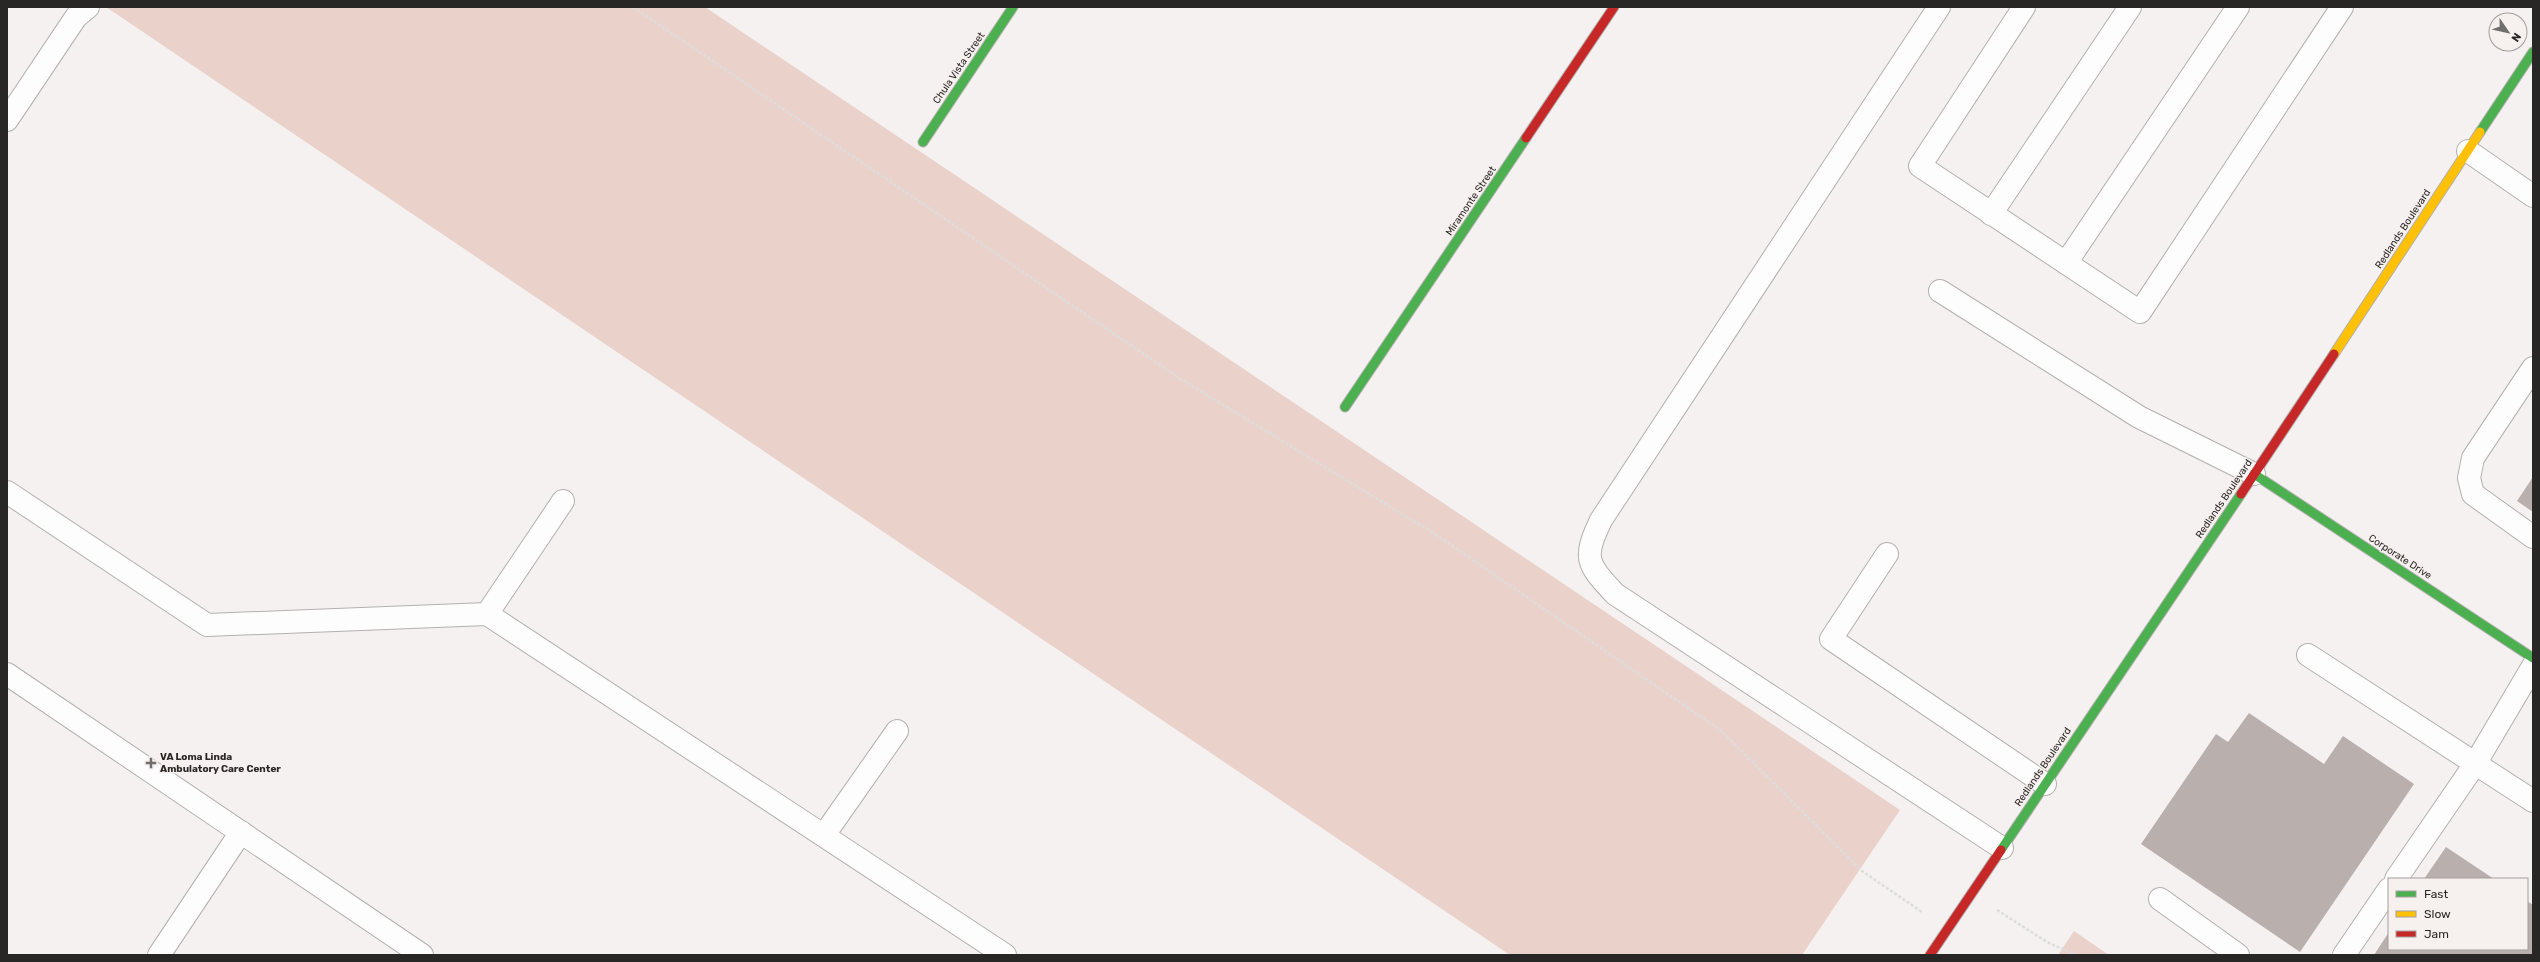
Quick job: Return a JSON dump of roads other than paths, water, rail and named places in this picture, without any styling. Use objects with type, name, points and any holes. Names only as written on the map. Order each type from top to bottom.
[{"type":"main road","name":"Chula Vista Street","points":[[923,142],[1013,7]]},
{"type":"main road","name":"Miramonte Street","points":[[1345,407],[1614,7]]},
{"type":"main road","name":"Redlands Boulevard","points":[[1930,955],[2254,474],[2533,52]]},
{"type":"main road","name":"Corporate Drive","points":[[2254,474],[2533,658]]},
{"type":"lane","points":[[7,120],[76,17],[88,7]]},
{"type":"lane","points":[[1940,7],[1601,520],[1590,544],[1589,557],[1597,574],[1616,594],[2002,848]]},
{"type":"lane","points":[[2024,7],[1920,166],[2140,312],[2342,7]]},
{"type":"lane","points":[[1991,214],[2130,7]]},
{"type":"lane","points":[[2066,263],[2238,7]]},
{"type":"lane","points":[[2468,151],[2533,196]]},
{"type":"lane","points":[[1940,291],[2139,417],[2254,474]]},
{"type":"lane","points":[[2533,368],[2474,458],[2469,478],[2473,494],[2533,537]]},
{"type":"lane","points":[[7,492],[207,625],[487,614],[1005,955]]},
{"type":"lane","points":[[487,614],[562,501]]},
{"type":"lane","points":[[1888,554],[1831,639],[2045,784]]},
{"type":"lane","points":[[2308,655],[2533,801]]},
{"type":"lane","points":[[2397,878],[2475,764],[2533,666]]},
{"type":"lane","points":[[7,674],[422,955]]},
{"type":"lane","points":[[824,836],[897,731]]},
{"type":"lane","points":[[160,955],[241,832]]},
{"type":"lane","points":[[2344,955],[2388,890]]},
{"type":"lane","points":[[2160,899],[2238,955]]},
{"type":"place","name":"VA Loma Linda Ambulatory Care Center","points":[[151,763]]}]
